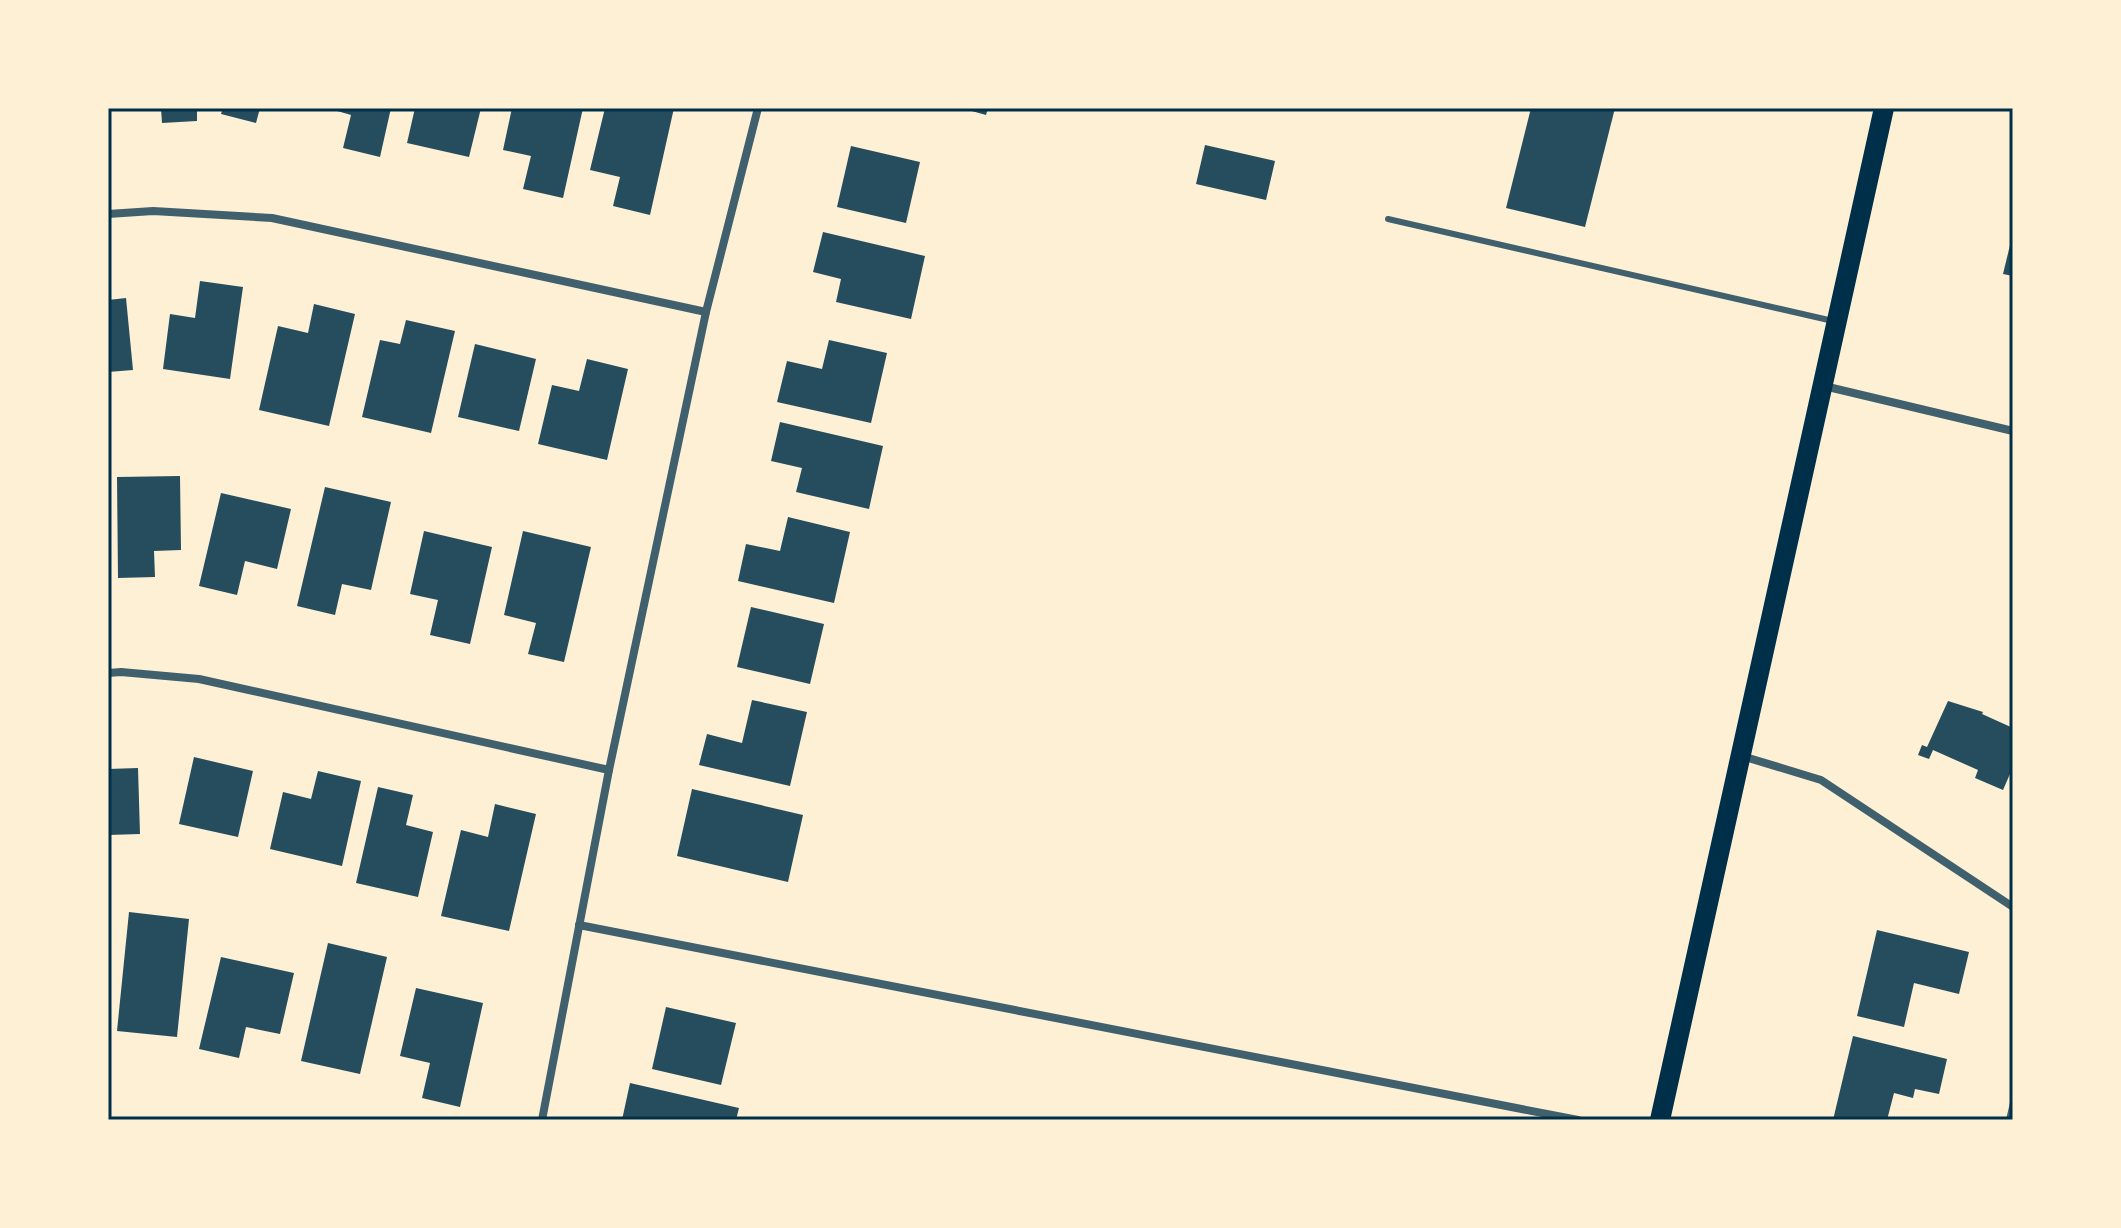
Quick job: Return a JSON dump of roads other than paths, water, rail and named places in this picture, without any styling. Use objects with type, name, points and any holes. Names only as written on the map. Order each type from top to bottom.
[{"type":"main road","points":[[1660,1120],[1884,108]]},
{"type":"street","points":[[542,1120],[609,770],[706,312],[758,108]]},
{"type":"street","points":[[108,214],[153,211],[272,218],[706,312]]},
{"type":"street","points":[[1823,386],[2013,431]]},
{"type":"street","points":[[108,673],[199,679],[609,770]]},
{"type":"street","points":[[1741,756],[1821,780],[2013,907]]},
{"type":"street","points":[[579,925],[1578,1120]]},
{"type":"lane","points":[[1388,219],[1837,322]]},
{"type":"lane","points":[[2009,1120],[2013,1103]]}]
